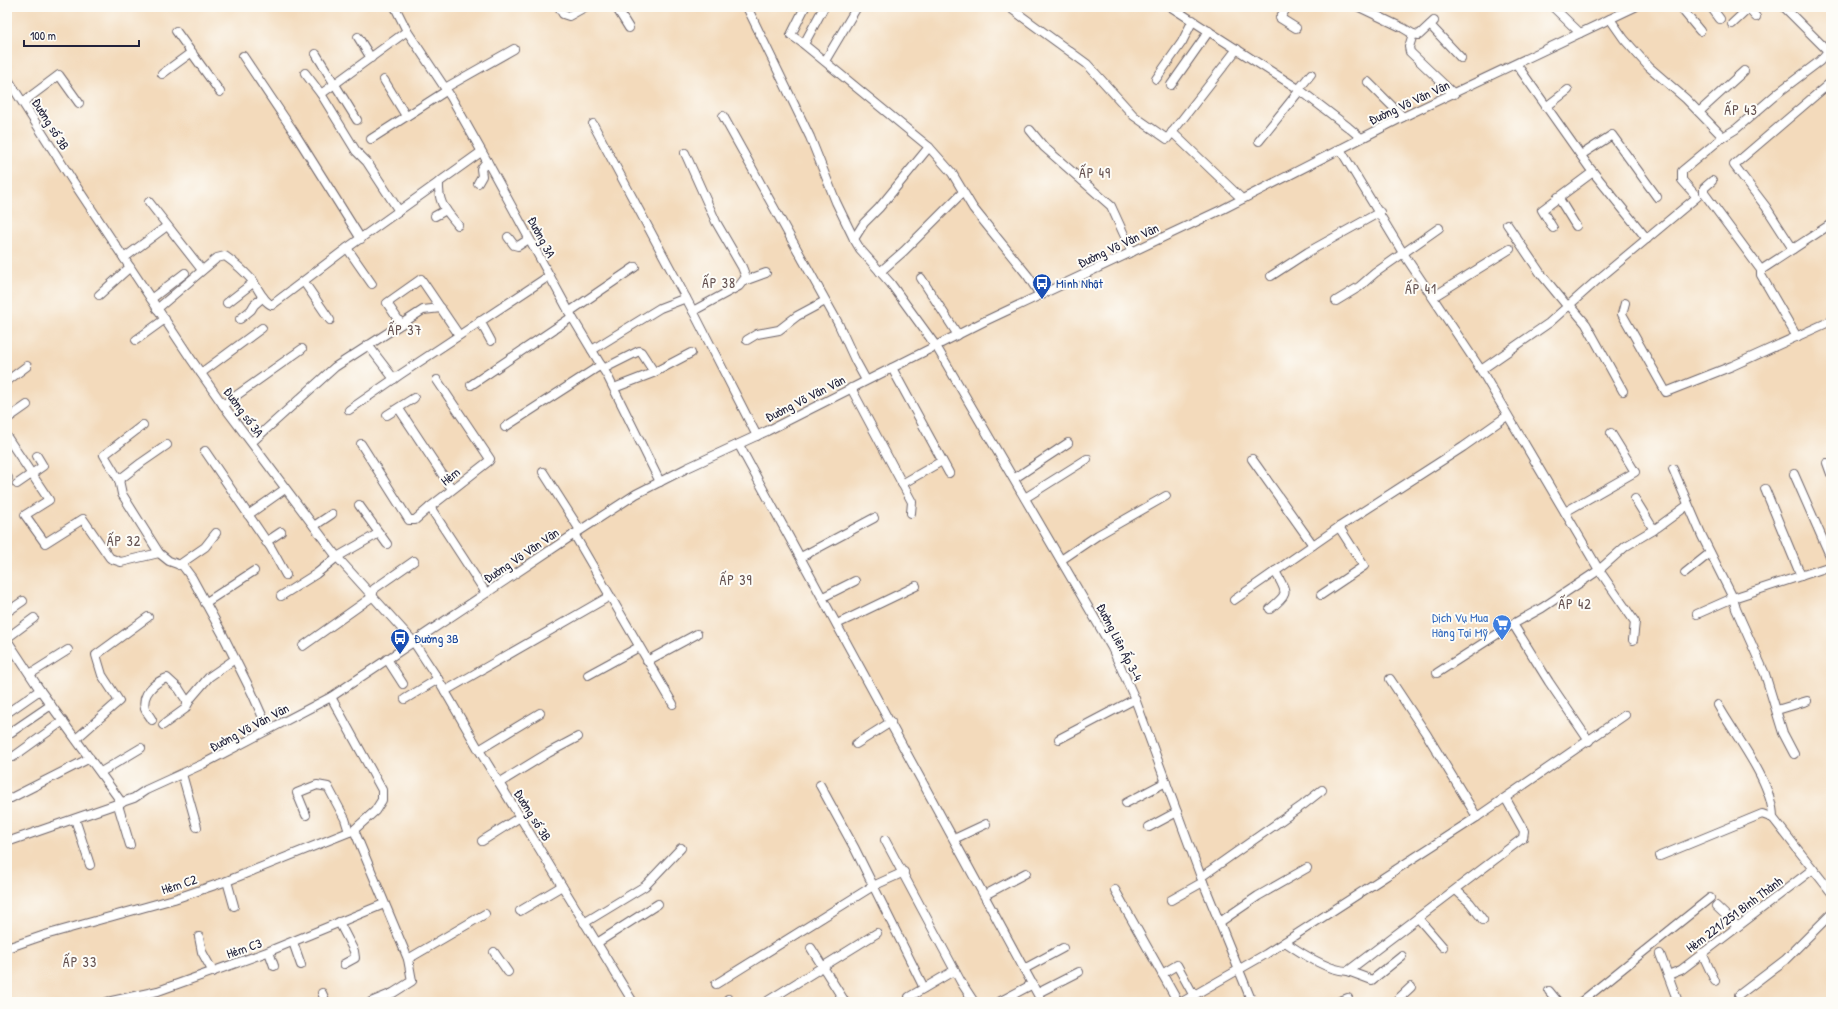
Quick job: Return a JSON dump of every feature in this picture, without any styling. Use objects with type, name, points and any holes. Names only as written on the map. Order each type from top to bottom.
[{"type":"street","name":"Đường 3A","points":[[395,7],[407,31],[446,90],[487,161],[570,315],[614,388],[660,482]]},
{"type":"street","points":[[559,7],[563,14],[569,16],[585,7]]},
{"type":"street","points":[[616,7],[629,28]]},
{"type":"street","name":"Đường Liên Ấp 3-4","points":[[747,7],[810,137],[836,202],[854,239],[860,249],[880,272],[936,346],[1015,478],[1025,498],[1112,648],[1135,699],[1202,879],[1252,1002]]},
{"type":"street","points":[[806,7],[791,35],[825,61],[929,148],[952,173],[973,208],[1028,276],[1040,295]]},
{"type":"street","points":[[804,44],[824,7]]},
{"type":"street","points":[[825,61],[857,7]]},
{"type":"street","points":[[1009,7],[1087,64],[1134,116],[1167,139],[1237,50]]},
{"type":"street","points":[[1171,7],[1300,90],[1361,138]]},
{"type":"street","points":[[1287,7],[1280,18],[1296,28]]},
{"type":"street","points":[[1359,7],[1413,34],[1419,35],[1432,23],[1460,58]]},
{"type":"street","points":[[1553,7],[1580,33]]},
{"type":"street","name":"Đường Võ Văn Vân","points":[[7,842],[120,804],[182,774],[331,697],[636,494],[739,445],[866,380],[1040,295],[1242,199],[1403,117],[1517,65],[1635,7]]},
{"type":"street","points":[[1680,7],[1700,31]]},
{"type":"street","points":[[1711,7],[1720,19]]},
{"type":"street","points":[[1481,370],[1549,324],[1697,197],[1682,180],[1682,171],[1736,129],[1779,92],[1830,53],[1784,7]]},
{"type":"street","points":[[1732,24],[1748,8],[1756,17]]},
{"type":"street","points":[[1610,19],[1624,39],[1649,67],[1699,112],[1723,138]]},
{"type":"street","points":[[1156,79],[1182,42],[1193,20]]},
{"type":"street","points":[[176,31],[220,92]]},
{"type":"street","points":[[321,94],[407,31]]},
{"type":"street","points":[[1171,85],[1210,31]]},
{"type":"street","points":[[1413,34],[1409,47],[1410,52],[1454,94]]},
{"type":"street","points":[[358,37],[371,58]]},
{"type":"street","points":[[371,139],[446,90],[514,49]]},
{"type":"street","points":[[162,74],[192,52]]},
{"type":"street","points":[[316,54],[357,120]]},
{"type":"street","points":[[243,56],[294,132],[361,239]]},
{"type":"street","points":[[1517,65],[1593,172],[1647,239]]},
{"type":"street","points":[[1699,112],[1744,71]]},
{"type":"street","points":[[305,73],[321,94],[356,151],[367,162],[399,212]]},
{"type":"street","points":[[1259,141],[1311,74]]},
{"type":"street","points":[[23,102],[59,75],[79,103]]},
{"type":"street","points":[[384,80],[406,116]]},
{"type":"street","name":"Đường số 3B","points":[[8,82],[23,102],[74,183]]},
{"type":"street","points":[[1368,82],[1403,117]]},
{"type":"street","points":[[1793,249],[1766,207],[1734,165],[1831,82]]},
{"type":"street","points":[[1546,107],[1568,90]]},
{"type":"street","points":[[723,116],[825,301],[866,380]]},
{"type":"street","points":[[593,124],[693,311],[757,436]]},
{"type":"street","points":[[1030,130],[1044,147],[1111,206],[1132,252]]},
{"type":"street","points":[[1172,132],[1242,199]]},
{"type":"street","points":[[1581,155],[1612,135],[1657,198]]},
{"type":"street","points":[[854,239],[864,223],[879,208],[929,148]]},
{"type":"street","points":[[1340,149],[1380,212],[1403,253],[1481,370],[1599,570],[1635,622],[1633,640]]},
{"type":"street","points":[[157,308],[216,258],[225,256],[237,264],[254,282],[268,303],[272,305],[347,248],[481,152]]},
{"type":"street","points":[[685,153],[716,222],[742,267],[746,277],[740,286],[693,311]]},
{"type":"street","points":[[478,184],[482,176],[481,169],[487,161]]},
{"type":"street","points":[[1553,228],[1542,210],[1593,172]]},
{"type":"street","points":[[1712,181],[1704,188],[1704,193],[1761,270],[1761,275],[1797,337]]},
{"type":"street","points":[[439,182],[439,195],[446,210],[458,225]]},
{"type":"street","name":"Đường số 3A","points":[[74,183],[223,405],[252,442],[285,489],[337,557],[413,641]]},
{"type":"street","points":[[880,272],[904,251],[963,192]]},
{"type":"street","points":[[1558,197],[1576,226]]},
{"type":"street","points":[[149,202],[202,270]]},
{"type":"street","points":[[435,216],[446,210]]},
{"type":"street","points":[[1271,276],[1308,252],[1380,212]]},
{"type":"street","points":[[1507,224],[1541,274],[1586,324],[1624,391]]},
{"type":"street","points":[[1761,270],[1831,224]]},
{"type":"street","points":[[124,258],[167,226]]},
{"type":"street","points":[[1336,301],[1359,287],[1403,253],[1439,228]]},
{"type":"street","points":[[508,237],[514,245],[518,246],[529,239]]},
{"type":"street","points":[[347,248],[372,284]]},
{"type":"street","points":[[1433,297],[1510,249]]},
{"type":"street","points":[[98,295],[130,267]]},
{"type":"street","points":[[471,385],[635,267]]},
{"type":"street","points":[[151,299],[185,273]]},
{"type":"street","points":[[744,281],[766,273]]},
{"type":"street","points":[[349,410],[549,276]]},
{"type":"street","points":[[920,278],[958,335]]},
{"type":"street","points":[[401,324],[387,303],[421,279],[459,335]]},
{"type":"street","points":[[227,303],[254,282]]},
{"type":"street","points":[[304,282],[330,320]]},
{"type":"street","points":[[240,319],[252,310],[254,305],[264,297]]},
{"type":"street","points":[[592,350],[660,308],[686,298]]},
{"type":"street","points":[[747,340],[757,334],[779,330],[797,316],[825,301]]},
{"type":"street","points":[[1626,303],[1622,314],[1666,392],[1831,322]]},
{"type":"street","points":[[252,442],[325,376],[368,345],[423,310],[441,308]]},
{"type":"street","points":[[136,340],[165,320]]},
{"type":"street","points":[[480,321],[491,341]]},
{"type":"street","points":[[201,373],[262,328]]},
{"type":"street","points":[[368,345],[394,379]]},
{"type":"street","points":[[223,405],[302,350]]},
{"type":"street","points":[[505,427],[602,367],[639,351],[654,372]]},
{"type":"street","points":[[614,388],[654,372],[691,353]]},
{"type":"street","points":[[7,381],[27,366]]},
{"type":"street","points":[[892,368],[949,473]]},
{"type":"street","name":"Hẻm","points":[[361,444],[409,520],[415,520],[489,461],[490,459],[437,380]]},
{"type":"street","points":[[851,388],[912,502],[911,513]]},
{"type":"street","points":[[387,416],[414,398]]},
{"type":"street","points":[[7,419],[27,405]]},
{"type":"street","points":[[398,409],[452,489]]},
{"type":"street","points":[[1234,600],[1339,527],[1463,447],[1507,416]]},
{"type":"street","points":[[143,425],[104,455],[119,480],[122,494],[159,553],[169,561],[183,566],[192,578],[235,659],[268,729]]},
{"type":"street","points":[[1565,512],[1635,472],[1610,433]]},
{"type":"street","points":[[7,437],[10,448],[49,500],[25,515],[45,543],[83,519],[110,558],[121,562],[159,553]]},
{"type":"street","points":[[1015,478],[1068,443]]},
{"type":"street","points":[[119,480],[140,463],[167,445]]},
{"type":"street","points":[[739,445],[1042,1002]]},
{"type":"street","points":[[205,451],[266,542],[286,575]]},
{"type":"street","points":[[18,484],[43,466],[37,456]]},
{"type":"street","points":[[1025,498],[1065,471],[1087,459]]},
{"type":"street","points":[[1252,459],[1313,545]]},
{"type":"street","points":[[902,484],[942,461]]},
{"type":"street","points":[[1827,463],[1831,474]]},
{"type":"street","points":[[1673,469],[1710,553],[1733,598],[1736,609],[1765,674],[1783,733],[1794,754]]},
{"type":"street","points":[[543,472],[577,532],[610,596],[673,704]]},
{"type":"street","points":[[1794,474],[1831,558]]},
{"type":"street","points":[[248,515],[285,489]]},
{"type":"street","points":[[1765,489],[1801,576]]},
{"type":"street","points":[[1061,560],[1098,535],[1166,496]]},
{"type":"street","points":[[1635,499],[1654,530]]},
{"type":"street","points":[[359,505],[387,544]]},
{"type":"street","points":[[1438,674],[1513,624],[1542,608],[1599,570],[1626,546],[1654,530],[1688,505]]},
{"type":"street","points":[[430,507],[486,593]]},
{"type":"street","points":[[314,526],[332,514]]},
{"type":"street","points":[[801,557],[874,518]]},
{"type":"street","points":[[1321,595],[1364,566],[1339,527]]},
{"type":"street","points":[[266,542],[281,532]]},
{"type":"street","points":[[179,565],[205,547],[216,533]]},
{"type":"street","points":[[281,596],[316,574],[337,557],[379,533]]},
{"type":"street","points":[[1685,573],[1710,553]]},
{"type":"street","points":[[303,646],[372,597],[374,589],[414,561]]},
{"type":"street","points":[[1697,614],[1733,598],[1831,566]]},
{"type":"street","points":[[205,603],[254,570]]},
{"type":"street","points":[[1270,609],[1284,596],[1285,591],[1275,571]]},
{"type":"street","points":[[823,598],[855,581]]},
{"type":"street","points":[[837,624],[916,586]]},
{"type":"street","points":[[445,691],[610,596]]},
{"type":"street","points":[[7,612],[23,601]]},
{"type":"street","points":[[76,739],[119,701],[102,675],[96,655],[148,617]]},
{"type":"street","points":[[34,618],[7,639],[40,690],[100,772],[120,804],[130,845]]},
{"type":"street","points":[[1513,624],[1589,741]]},
{"type":"street","points":[[647,661],[697,634]]},
{"type":"street","name":"Đường số 3B","points":[[413,641],[438,679],[479,750],[633,1002]]},
{"type":"street","points":[[588,675],[639,647]]},
{"type":"street","points":[[30,674],[68,650]]},
{"type":"street","points":[[163,725],[186,709],[188,703],[209,677],[235,659]]},
{"type":"street","points":[[387,659],[402,684]]},
{"type":"street","points":[[152,720],[145,708],[146,693],[159,680],[167,678],[179,689],[188,703]]},
{"type":"street","points":[[405,698],[438,679]]},
{"type":"street","points":[[1390,680],[1427,735],[1477,817]]},
{"type":"street","points":[[7,713],[40,690]]},
{"type":"street","points":[[331,697],[382,790],[382,800],[375,811],[352,831]]},
{"type":"street","points":[[1059,739],[1135,699]]},
{"type":"street","points":[[1777,710],[1807,701]]},
{"type":"street","points":[[7,735],[51,705]]},
{"type":"street","points":[[1718,705],[1742,742],[1764,786],[1773,809],[1772,818]]},
{"type":"street","points":[[479,750],[540,713]]},
{"type":"street","points":[[1182,1002],[1239,970],[1284,942],[1477,817],[1625,715]]},
{"type":"street","points":[[13,757],[63,721]]},
{"type":"street","points":[[856,744],[891,722]]},
{"type":"street","points":[[499,783],[548,753],[578,737]]},
{"type":"street","points":[[100,772],[141,748]]},
{"type":"street","points":[[11,798],[90,758]]},
{"type":"street","points":[[182,774],[197,827]]},
{"type":"street","points":[[1126,803],[1166,782]]},
{"type":"street","points":[[306,815],[297,793],[317,785],[328,787],[352,831],[408,959],[412,981],[393,993],[371,1002]]},
{"type":"street","points":[[820,785],[924,988]]},
{"type":"street","points":[[1171,900],[1202,879],[1322,790]]},
{"type":"street","points":[[1348,971],[1523,838],[1524,831],[1506,798]]},
{"type":"street","points":[[1149,827],[1177,812]]},
{"type":"street","points":[[1660,856],[1762,814],[1772,818],[1831,892]]},
{"type":"street","points":[[482,841],[520,817]]},
{"type":"street","points":[[74,819],[90,865]]},
{"type":"street","points":[[954,840],[986,824]]},
{"type":"street","name":"Hẻm C2","points":[[7,948],[45,935],[174,899],[227,881],[352,831]]},
{"type":"street","points":[[885,840],[904,872],[955,970],[974,1002]]},
{"type":"street","points":[[584,923],[645,886],[681,848]]},
{"type":"street","points":[[1220,922],[1258,896],[1307,868]]},
{"type":"street","name":"Hẻm 221/251 Bình Thành","points":[[1668,975],[1681,970],[1813,869]]},
{"type":"street","points":[[716,984],[873,886],[904,872]]},
{"type":"street","points":[[985,895],[1026,873]]},
{"type":"street","points":[[227,881],[234,906]]},
{"type":"street","points":[[520,911],[565,889]]},
{"type":"street","points":[[1115,890],[1178,1002]]},
{"type":"street","points":[[1456,890],[1470,903],[1483,920]]},
{"type":"street","points":[[1581,1002],[1591,998],[1597,989],[1710,898]]},
{"type":"street","name":"Hẻm C3","points":[[107,1002],[158,991],[213,972],[269,952],[384,904]]},
{"type":"street","points":[[597,943],[658,904]]},
{"type":"street","points":[[1716,906],[1738,926]]},
{"type":"street","points":[[408,959],[486,914]]},
{"type":"street","points":[[1739,995],[1785,960],[1831,914]]},
{"type":"street","points":[[1418,918],[1443,947]]},
{"type":"street","points":[[339,922],[354,951],[355,958],[344,964]]},
{"type":"street","points":[[766,1002],[877,932]]},
{"type":"street","points":[[199,937],[202,952],[213,972]]},
{"type":"street","points":[[293,942],[301,965]]},
{"type":"street","points":[[1284,942],[1299,952],[1338,971],[1348,971],[1372,980],[1402,956]]},
{"type":"street","points":[[812,948],[845,1002]]},
{"type":"street","points":[[1024,968],[1063,948]]},
{"type":"street","points":[[269,952],[274,966]]},
{"type":"street","points":[[494,952],[508,972]]},
{"type":"street","points":[[1702,953],[1715,981]]},
{"type":"street","points":[[1660,954],[1678,1002]]},
{"type":"street","points":[[1162,974],[1177,965],[1194,996]]},
{"type":"street","points":[[910,1002],[909,997],[955,970]]},
{"type":"street","points":[[1038,993],[1079,972]]},
{"type":"street","points":[[1000,1002],[1033,984]]},
{"type":"street","points":[[1395,1002],[1411,987]]},
{"type":"street","points":[[1549,991],[1558,1002]]},
{"type":"street","points":[[322,993],[326,1002]]},
{"type":"street","points":[[1338,1002],[1348,998]]},
{"type":"place","name":"Minh Nhật","points":[[1042,300]]},
{"type":"place","name":"Dịch Vụ Mua Hàng Tại Mỹ","points":[[1502,641]]},
{"type":"place","name":"Đường 3B","points":[[400,655]]},
{"type":"district","name":"ẤP 43","points":[[1741,109]]},
{"type":"district","name":"ẤP 49","points":[[1095,172]]},
{"type":"district","name":"ẤP 38","points":[[719,282]]},
{"type":"district","name":"ẤP 41","points":[[1421,288]]},
{"type":"district","name":"ẤP 37","points":[[405,329]]},
{"type":"district","name":"ẤP 32","points":[[124,540]]},
{"type":"district","name":"ẤP 39","points":[[736,579]]},
{"type":"district","name":"ẤP 42","points":[[1575,603]]},
{"type":"district","name":"ẤP 33","points":[[80,961]]}]
